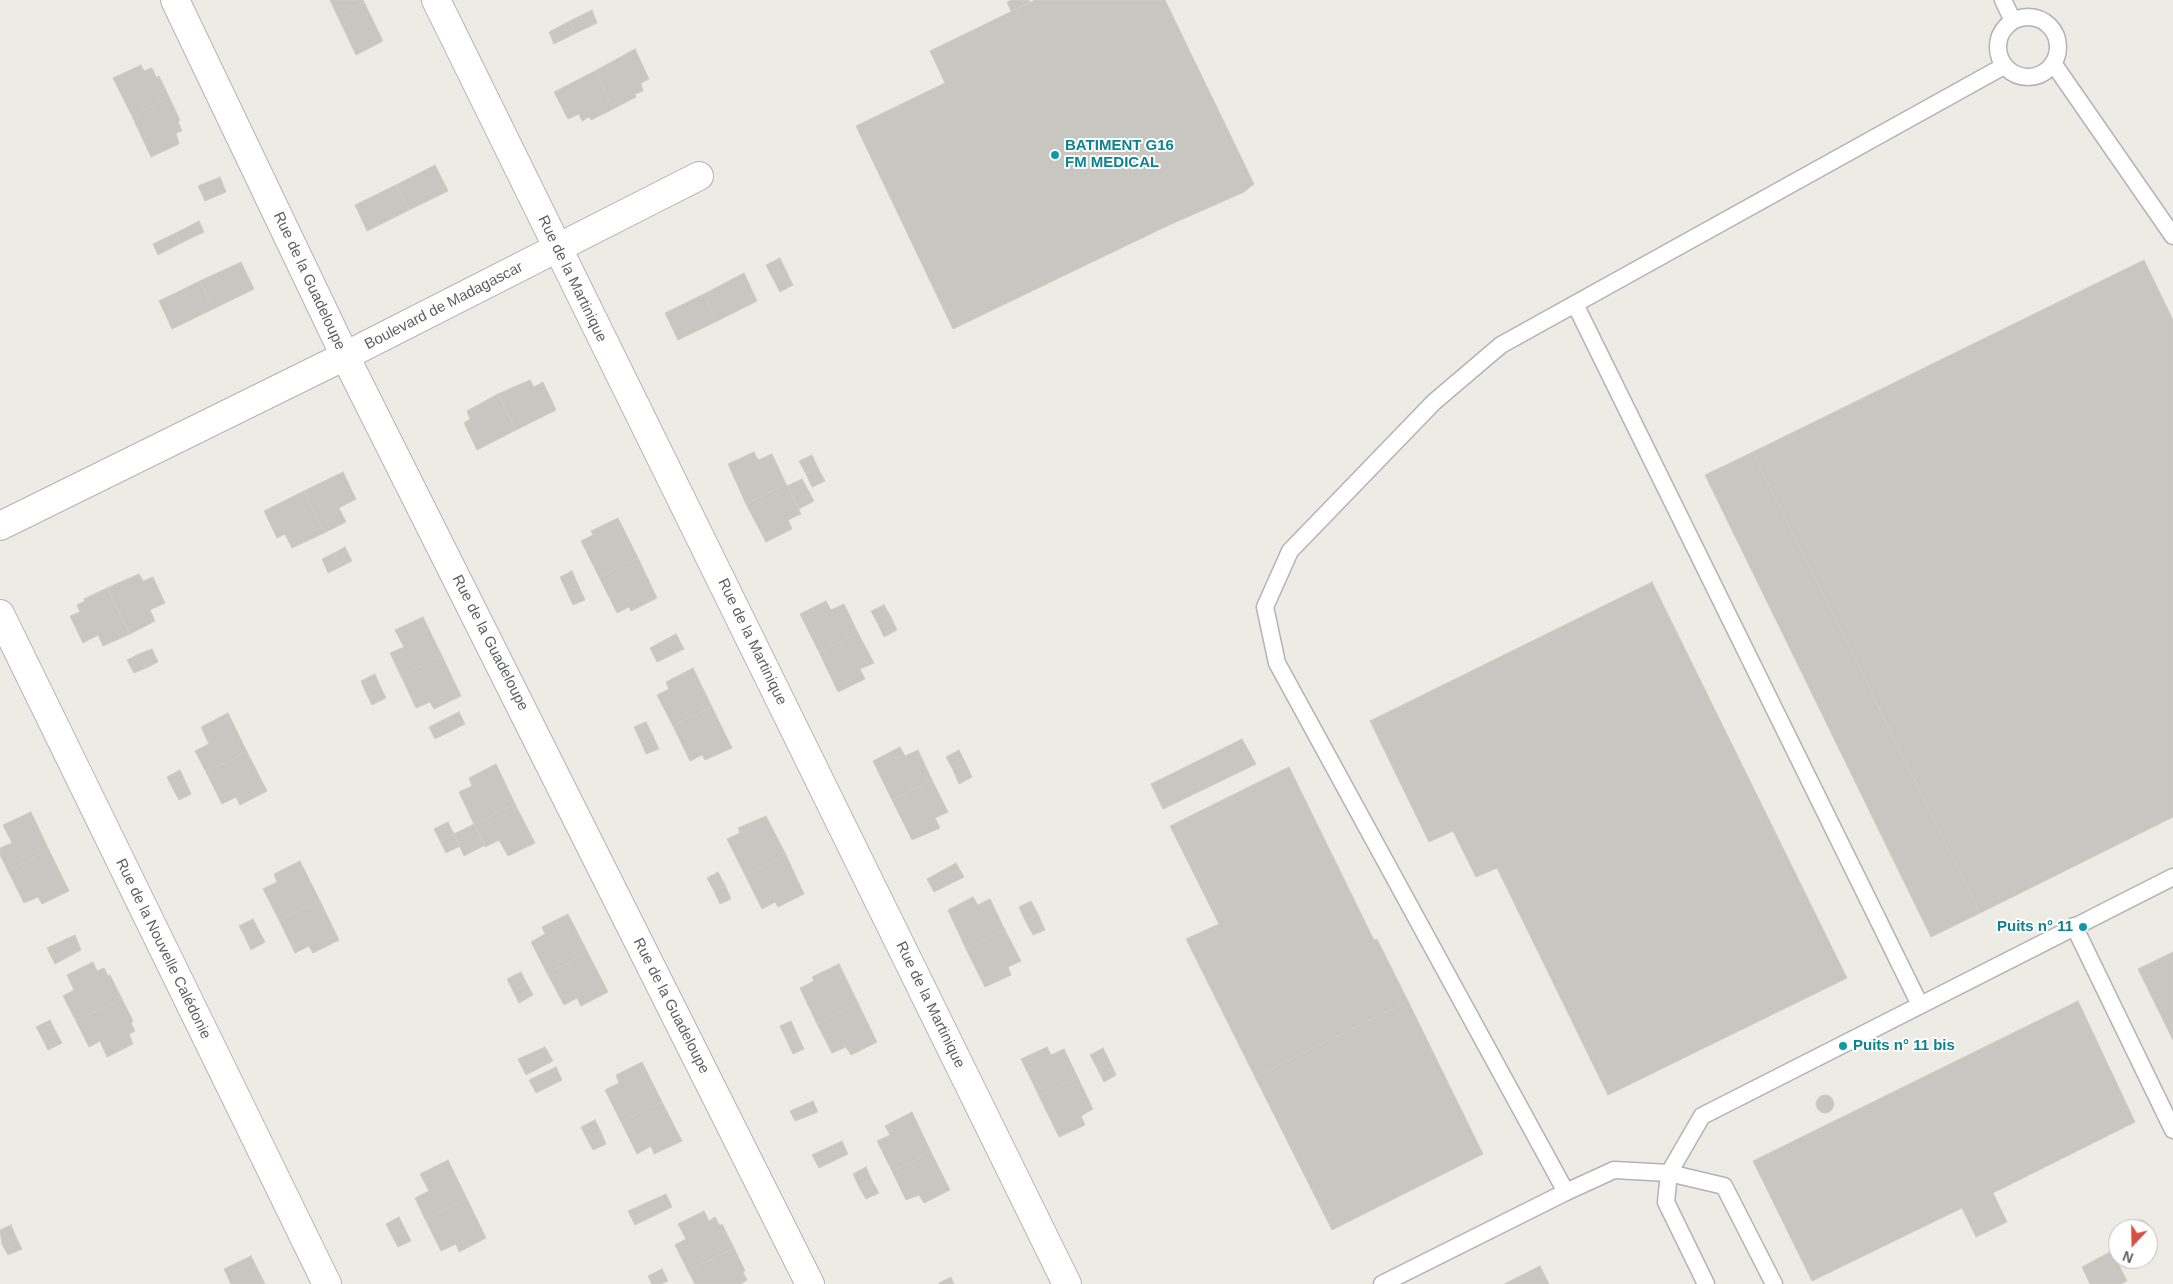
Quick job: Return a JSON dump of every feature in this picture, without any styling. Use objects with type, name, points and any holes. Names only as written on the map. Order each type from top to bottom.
[{"type":"street","name":"Rue de la Guadeloupe","points":[[175,0],[345,356],[810,1284]]},
{"type":"street","name":"Rue de la Martinique","points":[[436,0],[1067,1284]]},
{"type":"street","name":"Boulevard de Madagascar","points":[[0,526],[345,356],[699,176]]},
{"type":"street","name":"Rue de la Nouvelle Calédonie","points":[[0,614],[327,1284]]},
{"type":"lane","points":[[2003,0],[2013,20]]},
{"type":"lane","points":[[2034,17],[2044,21],[2057,37],[2058,46],[2053,63],[2039,75],[2030,77],[2012,72],[2004,66],[1998,46],[2000,36],[2013,20],[2034,17]]},
{"type":"lane","points":[[2053,63],[2173,236]]},
{"type":"lane","points":[[1566,1192],[1277,663],[1265,607],[1290,551],[1434,402],[1501,345],[2004,66]]},
{"type":"lane","points":[[1575,304],[1920,1005]]},
{"type":"lane","points":[[1706,1284],[1666,1202],[1669,1172],[1702,1116],[2173,877]]},
{"type":"lane","points":[[2074,926],[2173,1130]]},
{"type":"lane","points":[[1382,1284],[1614,1170],[1669,1172],[1724,1186],[1774,1284]]},
{"type":"building","points":[[330,0],[363,0],[364,2],[337,15]]},
{"type":"building","points":[[1012,0],[1029,0],[1030,3],[1011,11],[1007,2]]},
{"type":"building","name":"BATIMENT G16 FM MEDICAL","points":[[1035,0],[1165,0],[1254,184],[1244,192],[1167,226],[953,329],[856,126],[945,83],[930,51]]},
{"type":"building","points":[[364,2],[383,41],[356,55],[337,15]]},
{"type":"building","points":[[592,10],[597,23],[576,33],[570,21]]},
{"type":"building","points":[[570,21],[576,33],[554,44],[549,32]]},
{"type":"building","points":[[635,49],[649,79],[641,83],[643,91],[635,94],[636,97],[613,109],[595,71]]},
{"type":"building","points":[[141,65],[144,71],[152,68],[156,77],[159,76],[169,97],[132,116],[113,78]]},
{"type":"building","points":[[595,71],[613,109],[591,120],[589,117],[582,121],[579,114],[568,119],[554,92]]},
{"type":"building","points":[[169,97],[180,120],[178,122],[182,131],[176,133],[179,144],[151,157],[132,116]]},
{"type":"building","points":[[435,165],[448,191],[409,210],[396,185]]},
{"type":"building","points":[[220,177],[226,192],[205,201],[198,186]]},
{"type":"building","points":[[396,185],[409,210],[367,231],[355,205]]},
{"type":"building","points":[[199,221],[204,232],[181,243],[176,233]]},
{"type":"building","points":[[176,233],[181,243],[158,255],[153,244]]},
{"type":"building","points":[[780,258],[793,285],[780,292],[766,265]]},
{"type":"building","points":[[2144,260],[2173,320],[2173,817],[1980,913],[1753,452]]},
{"type":"building","points":[[241,262],[254,289],[213,309],[200,281]]},
{"type":"building","points":[[744,273],[757,301],[717,321],[704,294]]},
{"type":"building","points":[[200,281],[213,309],[172,329],[159,301]]},
{"type":"building","points":[[704,294],[717,321],[678,340],[665,313]]},
{"type":"building","points":[[530,380],[534,387],[543,382],[556,410],[516,430],[498,394]]},
{"type":"building","points":[[498,394],[516,430],[477,450],[464,423],[470,419],[467,411]]},
{"type":"building","points":[[754,452],[758,460],[772,454],[786,484],[746,504],[728,464]]},
{"type":"building","points":[[1753,452],[1980,913],[1931,937],[1705,475]]},
{"type":"building","points":[[812,455],[818,468],[806,474],[799,461]]},
{"type":"building","points":[[818,468],[825,481],[812,487],[806,474]]},
{"type":"building","points":[[343,472],[356,499],[339,508],[346,522],[324,533],[304,491]]},
{"type":"building","points":[[802,479],[814,501],[799,509],[787,486]]},
{"type":"building","points":[[786,484],[801,514],[788,520],[792,529],[766,542],[746,504]]},
{"type":"building","points":[[304,491],[324,533],[292,548],[285,534],[277,538],[264,511]]},
{"type":"building","points":[[618,518],[638,558],[599,577],[581,541],[593,535],[591,531]]},
{"type":"building","points":[[345,547],[352,561],[340,567],[334,553]]},
{"type":"building","points":[[334,553],[340,567],[328,573],[322,559]]},
{"type":"building","points":[[638,558],[657,598],[631,611],[629,607],[617,613],[599,577]]},
{"type":"building","points":[[572,571],[579,587],[567,592],[560,577]]},
{"type":"building","points":[[139,574],[143,581],[153,577],[165,603],[150,610],[155,621],[130,634],[107,588]]},
{"type":"building","points":[[1652,582],[1847,978],[1608,1095],[1497,868],[1476,877],[1453,831],[1429,842],[1370,721]]},
{"type":"building","points":[[579,587],[585,600],[573,605],[567,592]]},
{"type":"building","points":[[107,588],[130,634],[103,646],[98,635],[83,643],[70,616],[80,612],[77,605],[85,601],[84,599]]},
{"type":"building","points":[[826,601],[831,610],[844,604],[858,633],[819,652],[800,614]]},
{"type":"building","points":[[884,605],[891,617],[878,624],[871,611]]},
{"type":"building","points":[[423,617],[442,656],[401,676],[390,653],[404,647],[395,630]]},
{"type":"building","points":[[891,617],[897,630],[884,637],[878,624]]},
{"type":"building","points":[[858,633],[874,663],[860,669],[865,679],[838,692],[819,652]]},
{"type":"building","points":[[676,634],[684,649],[657,662],[650,648]]},
{"type":"building","points":[[152,649],[158,662],[146,668],[139,654]]},
{"type":"building","points":[[139,654],[146,668],[134,673],[127,660]]},
{"type":"building","points":[[442,656],[461,696],[434,709],[430,702],[416,708],[401,676]]},
{"type":"building","points":[[693,668],[712,707],[673,726],[657,695],[669,689],[666,682]]},
{"type":"building","points":[[375,674],[380,686],[366,693],[361,681]]},
{"type":"building","points":[[380,686],[386,698],[372,705],[366,693]]},
{"type":"building","points":[[712,707],[732,748],[705,760],[702,755],[690,761],[673,726]]},
{"type":"building","points":[[459,712],[465,724],[435,739],[429,727]]},
{"type":"building","points":[[228,713],[247,752],[206,772],[195,751],[209,744],[201,727]]},
{"type":"building","points":[[646,722],[653,736],[641,742],[634,727]]},
{"type":"building","points":[[653,736],[659,749],[646,754],[641,742]]},
{"type":"building","points":[[1242,739],[1256,764],[1163,809],[1151,784]]},
{"type":"building","points":[[900,747],[905,756],[918,750],[932,780],[892,800],[873,761]]},
{"type":"building","points":[[959,750],[966,764],[953,770],[946,757]]},
{"type":"building","points":[[247,752],[267,791],[240,805],[236,797],[222,804],[206,772]]},
{"type":"building","points":[[496,764],[515,804],[474,824],[459,792],[472,786],[469,778]]},
{"type":"building","points":[[966,764],[972,777],[959,784],[953,770]]},
{"type":"building","points":[[1289,767],[1374,940],[1377,939],[1408,1001],[1255,1077],[1186,939],[1219,924],[1170,826]]},
{"type":"building","points":[[180,770],[186,783],[173,789],[167,777]]},
{"type":"building","points":[[932,780],[948,812],[935,818],[940,828],[912,840],[892,800]]},
{"type":"building","points":[[186,783],[191,794],[179,800],[173,789]]},
{"type":"building","points":[[515,804],[535,843],[508,856],[499,840],[485,847],[474,824]]},
{"type":"building","points":[[31,812],[49,850],[8,871],[0,855],[0,848],[12,843],[3,825]]},
{"type":"building","points":[[766,816],[786,855],[745,875],[727,839],[740,833],[738,828]]},
{"type":"building","points":[[448,822],[454,834],[440,841],[434,829]]},
{"type":"building","points":[[474,824],[485,845],[464,856],[454,834]]},
{"type":"building","points":[[454,834],[460,846],[446,853],[440,841]]},
{"type":"building","points":[[49,850],[69,891],[42,904],[38,897],[24,903],[8,871]]},
{"type":"building","points":[[786,855],[804,894],[778,907],[775,902],[762,909],[745,875]]},
{"type":"building","points":[[300,861],[320,901],[279,920],[263,889],[277,882],[274,874]]},
{"type":"building","points":[[956,863],[964,877],[934,892],[927,879]]},
{"type":"building","points":[[718,872],[725,885],[714,891],[707,878]]},
{"type":"building","points":[[725,885],[731,899],[720,904],[714,891]]},
{"type":"building","points":[[973,897],[978,905],[990,899],[1005,930],[966,949],[948,910]]},
{"type":"building","points":[[320,901],[339,940],[313,953],[309,946],[295,953],[279,920]]},
{"type":"building","points":[[1031,901],[1038,914],[1025,920],[1019,907]]},
{"type":"building","points":[[568,914],[588,953],[547,973],[531,942],[545,934],[542,927]]},
{"type":"building","points":[[1038,914],[1045,930],[1033,935],[1025,920]]},
{"type":"building","points":[[253,919],[259,931],[245,937],[239,926]]},
{"type":"building","points":[[1005,930],[1021,961],[1008,967],[1011,975],[985,987],[966,949]]},
{"type":"building","points":[[259,931],[265,942],[251,950],[245,937]]},
{"type":"building","points":[[75,935],[81,950],[55,964],[47,948]]},
{"type":"building","points":[[2173,952],[2173,1040],[2138,969]]},
{"type":"building","points":[[588,953],[608,992],[581,1006],[577,998],[564,1005],[547,973]]},
{"type":"building","points":[[93,962],[97,971],[104,968],[108,976],[110,975],[122,999],[76,1021],[63,996],[74,990],[67,975]]},
{"type":"building","points":[[839,964],[858,1003],[817,1024],[800,988],[814,981],[812,977]]},
{"type":"building","points":[[521,972],[527,984],[513,991],[507,979]]},
{"type":"building","points":[[527,984],[533,995],[519,1003],[513,991]]},
{"type":"building","points":[[122,999],[133,1021],[131,1023],[135,1031],[129,1034],[133,1044],[107,1057],[100,1041],[89,1047],[76,1021]]},
{"type":"building","points":[[1408,1001],[1483,1154],[1332,1230],[1255,1077]]},
{"type":"building","points":[[2078,1001],[2135,1122],[1993,1193],[2007,1222],[1976,1237],[1962,1208],[1812,1281],[1753,1161]]},
{"type":"building","points":[[858,1003],[877,1042],[851,1055],[846,1047],[832,1053],[817,1024]]},
{"type":"building","points":[[50,1020],[56,1032],[42,1038],[36,1027]]},
{"type":"building","points":[[791,1021],[797,1034],[786,1039],[780,1026]]},
{"type":"building","points":[[56,1032],[62,1043],[48,1050],[42,1038]]},
{"type":"building","points":[[797,1034],[804,1049],[793,1054],[786,1039]]},
{"type":"building","points":[[545,1047],[553,1061],[526,1075],[518,1059]]},
{"type":"building","points":[[1047,1047],[1051,1055],[1064,1049],[1078,1078],[1039,1096],[1021,1059]]},
{"type":"building","points":[[1103,1048],[1110,1062],[1097,1068],[1090,1055]]},
{"type":"building","points":[[642,1062],[662,1102],[621,1122],[605,1090],[619,1083],[616,1075]]},
{"type":"building","points":[[1110,1062],[1116,1075],[1104,1082],[1097,1068]]},
{"type":"building","points":[[556,1067],[562,1080],[536,1093],[529,1080]]},
{"type":"building","points":[[1078,1078],[1093,1109],[1081,1116],[1085,1125],[1059,1137],[1039,1096]]},
{"type":"building","points":[[1825,1095],[1831,1098],[1834,1104],[1831,1110],[1825,1113],[1819,1110],[1816,1104],[1819,1098]]},
{"type":"building","points":[[813,1101],[818,1112],[795,1121],[790,1111]]},
{"type":"building","points":[[662,1102],[682,1141],[654,1154],[651,1146],[637,1154],[621,1122]]},
{"type":"building","points":[[912,1112],[931,1152],[892,1171],[877,1141],[890,1135],[885,1126]]},
{"type":"building","points":[[595,1120],[601,1132],[587,1139],[581,1127]]},
{"type":"building","points":[[601,1132],[606,1144],[593,1150],[587,1139]]},
{"type":"building","points":[[842,1141],[848,1154],[819,1168],[812,1155]]},
{"type":"building","points":[[931,1152],[950,1190],[924,1203],[919,1195],[906,1200],[892,1171]]},
{"type":"building","points":[[448,1160],[467,1199],[425,1219],[415,1198],[429,1191],[420,1174]]},
{"type":"building","points":[[866,1167],[872,1181],[859,1187],[853,1174]]},
{"type":"building","points":[[872,1181],[879,1193],[866,1199],[859,1187]]},
{"type":"building","points":[[666,1194],[672,1207],[635,1225],[628,1211]]},
{"type":"building","points":[[467,1199],[486,1238],[459,1252],[456,1244],[441,1251],[425,1219]]},
{"type":"building","points":[[704,1211],[709,1221],[715,1217],[720,1226],[722,1224],[734,1248],[688,1271],[675,1245],[686,1239],[678,1224]]},
{"type":"building","points":[[399,1217],[405,1229],[392,1236],[386,1224]]},
{"type":"building","points":[[11,1225],[16,1237],[2,1244],[0,1230]]},
{"type":"building","points":[[405,1229],[411,1241],[398,1247],[392,1236]]},
{"type":"building","points":[[16,1237],[22,1249],[8,1255],[2,1244]]},
{"type":"building","points":[[734,1248],[745,1271],[743,1272],[747,1280],[741,1284],[695,1284],[688,1271]]},
{"type":"building","points":[[2108,1253],[2108,1269],[2121,1269],[2127,1281],[2121,1284],[2090,1284],[2082,1267]]},
{"type":"building","points":[[251,1256],[265,1284],[231,1284],[224,1269]]},
{"type":"building","points":[[1540,1266],[1549,1284],[1504,1284]]},
{"type":"building","points":[[662,1269],[668,1281],[661,1284],[652,1284],[648,1276]]},
{"type":"building","points":[[951,1277],[954,1284],[939,1284],[939,1283]]},
{"type":"place","name":"BATIMENT G16 FM MEDICAL","points":[[1055,155]]},
{"type":"place","name":"Puits n° 11","points":[[2083,927]]},
{"type":"place","name":"Puits n° 11 bis","points":[[1843,1046]]}]
